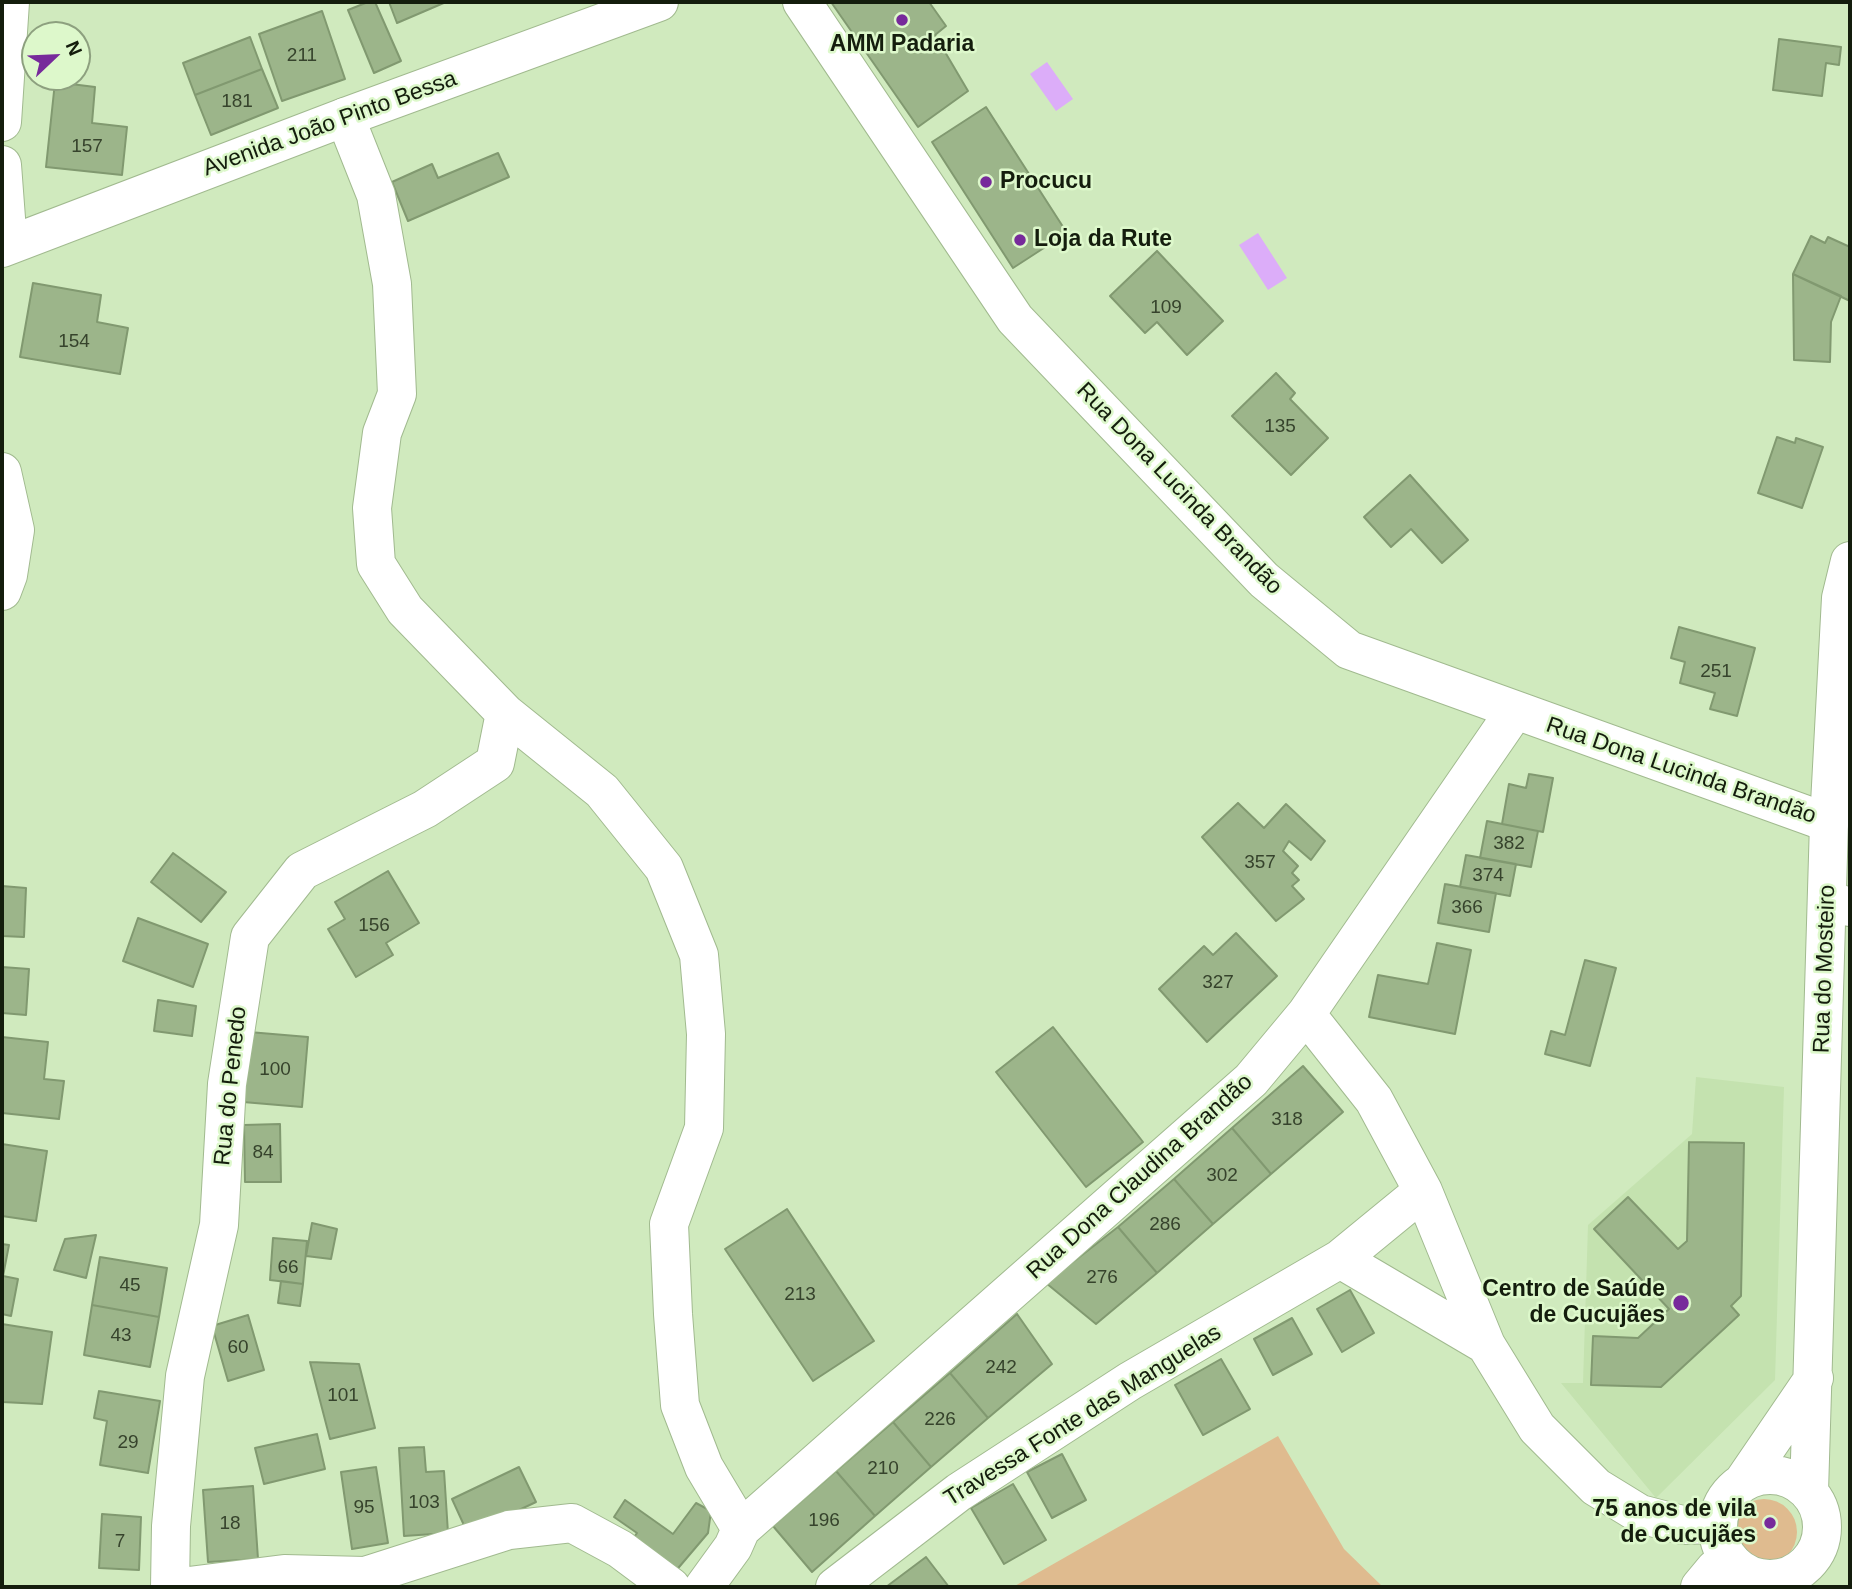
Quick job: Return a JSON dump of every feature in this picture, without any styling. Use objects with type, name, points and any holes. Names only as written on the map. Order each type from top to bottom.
[{"type":"street","points":[[2,122],[10,2]]},
{"type":"street","name":"Avenida João Pinto Bessa","points":[[5,247],[345,117],[659,2]]},
{"type":"street","name":"Rua Dona Lucinda Brandão","points":[[802,2],[1015,319],[1264,580],[1349,650],[1514,712],[1829,822]]},
{"type":"street","points":[[345,117],[376,195],[392,284],[397,394],[382,433],[372,508],[376,564],[405,610],[505,713],[602,791],[664,868],[699,956],[706,1034],[704,1128],[669,1223],[673,1314],[680,1405],[704,1467],[741,1530]]},
{"type":"street","points":[[2,165],[5,247]]},
{"type":"street","points":[[2,472],[15,530],[9,575],[2,591]]},
{"type":"street","name":"Rua do Mosteiro","points":[[1700,1587],[1715,1569],[1764,1579],[1809,1562],[1819,1547],[1822,1525],[1819,1508],[1809,1492],[1838,903],[1829,822],[1841,598],[1850,561]]},
{"type":"street","name":"Rua Dona Claudina Brandão","points":[[704,1587],[733,1547],[741,1530],[1251,1080],[1306,1014],[1514,712]]},
{"type":"street","name":"Rua do Penedo","points":[[170,1587],[171,1526],[185,1376],[219,1225],[227,1084],[250,937],[302,872],[425,809],[495,763],[505,713]]},
{"type":"street","points":[[1306,1014],[1374,1100],[1423,1191],[1486,1345],[1537,1429],[1596,1488],[1640,1514],[1682,1525],[1718,1524]]},
{"type":"street","name":"Travessa Fonte das Manguelas","points":[[835,1587],[959,1492],[1130,1381],[1340,1259],[1423,1191]]},
{"type":"street","points":[[1340,1259],[1486,1345]]},
{"type":"street","points":[[1764,1579],[1721,1545],[1718,1524],[1722,1506],[1743,1482],[1814,1378]]},
{"type":"street","points":[[1743,1482],[1760,1476],[1785,1477],[1809,1492]]},
{"type":"street","points":[[181,1587],[284,1574],[365,1576],[509,1530],[572,1523],[620,1549],[671,1587]]},
{"type":"shaded area","points":[[1047,62],[1073,99],[1056,111],[1030,74]]},
{"type":"shaded area","points":[[1258,233],[1287,278],[1268,290],[1239,245]]},
{"type":"shaded area","name":"Centro de Saúde de Cucujães","points":[[1696,1077],[1784,1087],[1775,1380],[1656,1498],[1561,1383],[1583,1383],[1588,1225],[1692,1134]]},
{"type":"shaded area","points":[[1278,1436],[1344,1549],[1383,1587],[1013,1587]]},
{"type":"shaded area","points":[[1758,1499],[1770,1499],[1782,1504],[1792,1514],[1797,1532],[1795,1545],[1782,1560],[1770,1565],[1758,1565],[1746,1560],[1736,1550],[1731,1538],[1731,1526],[1736,1514],[1746,1504]]},
{"type":"building","points":[[375,2],[401,61],[374,73],[348,10]]},
{"type":"building","points":[[389,2],[446,2],[397,23]]},
{"type":"building","points":[[831,2],[929,2],[946,26],[935,35],[968,91],[918,127]]},
{"type":"building","points":[[322,11],[345,79],[282,101],[259,34]]},
{"type":"building","points":[[250,37],[262,69],[195,95],[183,63]]},
{"type":"building","points":[[1779,39],[1841,47],[1839,65],[1826,63],[1822,96],[1773,90]]},
{"type":"building","points":[[262,69],[278,108],[211,135],[195,95]]},
{"type":"building","points":[[91,86],[95,87],[92,123],[127,127],[122,175],[46,167],[54,91],[91,91]]},
{"type":"building","points":[[986,107],[1067,233],[1013,268],[932,142]]},
{"type":"building","points":[[498,153],[509,177],[408,221],[392,182],[432,164],[438,178]]},
{"type":"building","points":[[1811,236],[1825,243],[1828,237],[1850,247],[1850,301],[1793,274]]},
{"type":"building","points":[[1157,251],[1223,321],[1187,355],[1157,322],[1145,333],[1110,296]]},
{"type":"building","points":[[1793,274],[1841,296],[1831,322],[1830,362],[1794,360]]},
{"type":"building","points":[[33,283],[101,295],[97,322],[128,328],[120,374],[20,357]]},
{"type":"building","points":[[1276,373],[1295,393],[1290,399],[1328,438],[1291,475],[1232,416]]},
{"type":"building","points":[[1777,437],[1795,443],[1796,438],[1823,447],[1802,508],[1758,493]]},
{"type":"building","points":[[1410,475],[1468,540],[1442,563],[1411,529],[1391,547],[1364,517]]},
{"type":"building","points":[[1679,627],[1755,648],[1737,716],[1710,709],[1715,693],[1680,683],[1685,662],[1671,658]]},
{"type":"building","points":[[1529,774],[1553,778],[1543,832],[1502,824],[1509,784],[1526,788]]},
{"type":"building","points":[[1238,803],[1264,828],[1286,804],[1325,841],[1311,860],[1289,841],[1283,851],[1298,866],[1292,873],[1299,880],[1292,886],[1304,899],[1276,921],[1202,837]]},
{"type":"building","points":[[1487,821],[1538,831],[1531,867],[1480,858]]},
{"type":"building","points":[[173,853],[226,892],[201,922],[151,882]]},
{"type":"building","points":[[1466,855],[1516,864],[1510,896],[1460,887]]},
{"type":"building","points":[[388,871],[419,923],[386,943],[393,955],[356,977],[328,929],[345,919],[335,902]]},
{"type":"building","points":[[1445,884],[1496,893],[1489,932],[1438,923]]},
{"type":"building","points":[[2,886],[26,888],[24,937],[2,936]]},
{"type":"building","points":[[138,918],[208,944],[193,987],[123,961]]},
{"type":"building","points":[[1236,933],[1277,976],[1207,1042],[1159,989],[1204,946],[1213,955]]},
{"type":"building","points":[[1437,943],[1471,950],[1455,1034],[1369,1017],[1378,975],[1428,984]]},
{"type":"building","points":[[1585,960],[1616,968],[1590,1066],[1545,1054],[1551,1031],[1565,1035]]},
{"type":"building","points":[[2,967],[29,969],[26,1015],[2,1013]]},
{"type":"building","points":[[158,1000],[196,1006],[192,1036],[154,1031]]},
{"type":"building","points":[[1053,1027],[1143,1142],[1086,1187],[996,1072]]},
{"type":"building","points":[[249,1032],[308,1037],[302,1107],[243,1102]]},
{"type":"building","points":[[2,1037],[48,1042],[44,1079],[64,1081],[59,1119],[2,1113]]},
{"type":"building","points":[[1303,1066],[1343,1112],[1271,1174],[1232,1128]]},
{"type":"building","points":[[280,1124],[281,1182],[245,1182],[244,1125]]},
{"type":"building","points":[[1232,1128],[1271,1174],[1213,1224],[1174,1179]]},
{"type":"building","points":[[1689,1142],[1744,1143],[1741,1296],[1731,1306],[1739,1315],[1661,1387],[1591,1385],[1593,1336],[1638,1338],[1669,1309],[1594,1229],[1628,1197],[1678,1249],[1687,1241]]},
{"type":"building","points":[[2,1144],[47,1151],[36,1221],[2,1216]]},
{"type":"building","points":[[1174,1179],[1213,1224],[1157,1273],[1118,1227]]},
{"type":"building","points":[[787,1209],[874,1341],[813,1381],[725,1249]]},
{"type":"building","points":[[312,1223],[337,1229],[331,1259],[306,1256]]},
{"type":"building","points":[[1118,1227],[1157,1273],[1096,1324],[1046,1283]]},
{"type":"building","points":[[96,1235],[86,1278],[54,1270],[65,1239]]},
{"type":"building","points":[[273,1238],[307,1241],[303,1284],[270,1280]]},
{"type":"building","points":[[2,1244],[9,1245],[3,1276],[18,1279],[11,1316],[2,1314]]},
{"type":"building","points":[[100,1257],[167,1268],[159,1317],[92,1305]]},
{"type":"building","points":[[281,1281],[303,1284],[300,1306],[278,1303]]},
{"type":"building","points":[[1350,1290],[1374,1333],[1342,1352],[1317,1309]]},
{"type":"building","points":[[92,1305],[159,1317],[150,1367],[84,1355]]},
{"type":"building","points":[[1017,1314],[1052,1364],[988,1418],[950,1373]]},
{"type":"building","points":[[248,1315],[264,1370],[228,1381],[212,1326]]},
{"type":"building","points":[[1292,1318],[1312,1354],[1273,1375],[1254,1339]]},
{"type":"building","points":[[2,1324],[52,1332],[42,1404],[2,1402]]},
{"type":"building","points":[[1221,1359],[1250,1409],[1203,1435],[1175,1385]]},
{"type":"building","points":[[310,1362],[359,1364],[375,1428],[330,1439]]},
{"type":"building","points":[[950,1373],[988,1418],[931,1467],[893,1422]]},
{"type":"building","points":[[99,1391],[160,1401],[148,1473],[100,1465],[107,1421],[94,1418]]},
{"type":"building","points":[[893,1422],[931,1467],[875,1516],[836,1471]]},
{"type":"building","points":[[317,1434],[325,1469],[264,1484],[255,1448]]},
{"type":"building","points":[[424,1447],[426,1472],[444,1471],[448,1533],[404,1536],[399,1448]]},
{"type":"building","points":[[1062,1454],[1086,1500],[1052,1518],[1027,1472]]},
{"type":"building","points":[[376,1467],[388,1543],[352,1549],[341,1472]]},
{"type":"building","points":[[519,1467],[536,1502],[468,1534],[452,1499]]},
{"type":"building","points":[[836,1471],[875,1516],[812,1572],[773,1526]]},
{"type":"building","points":[[1013,1484],[1046,1540],[1004,1564],[971,1508]]},
{"type":"building","points":[[253,1486],[258,1559],[208,1562],[203,1490]]},
{"type":"building","points":[[625,1500],[673,1534],[696,1503],[711,1511],[708,1533],[674,1573],[629,1544],[637,1533],[614,1517]]},
{"type":"building","points":[[102,1514],[141,1517],[139,1570],[99,1568]]},
{"type":"building","points":[[926,1557],[949,1587],[886,1587]]},
{"type":"place","name":"AMM Padaria","points":[[902,20]]},
{"type":"place","name":"Procucu","points":[[986,182]]},
{"type":"place","name":"Loja da Rute","points":[[1020,240]]},
{"type":"place","name":"Centro de Saúde de Cucujães","points":[[1681,1303]]},
{"type":"place","name":"75 anos de vila de Cucujães","points":[[1770,1523]]}]
